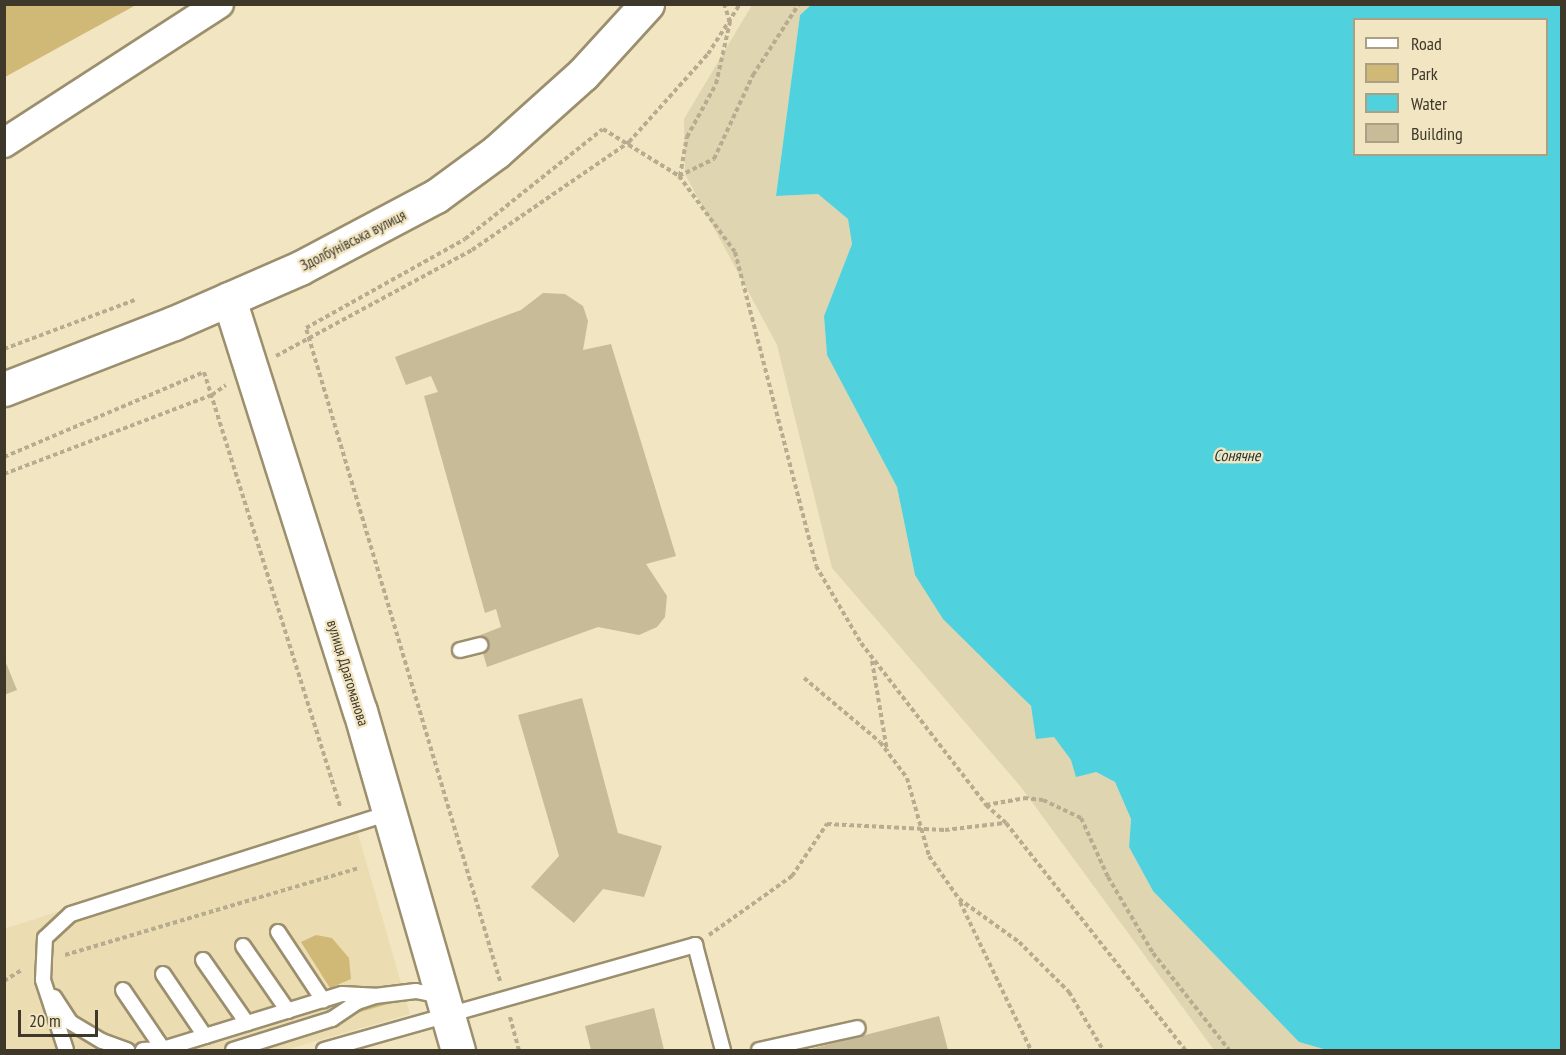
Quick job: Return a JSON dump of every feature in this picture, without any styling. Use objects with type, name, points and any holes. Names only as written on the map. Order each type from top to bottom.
[{"type":"street","points":[[4,143],[219,4]]},
{"type":"street","name":"Здолбунівська вулиця","points":[[4,389],[229,299],[370,234],[436,196],[496,152],[574,82],[646,4]]},
{"type":"street","name":"вулиця Драгоманова","points":[[229,299],[252,366],[389,813],[458,1050]]},
{"type":"lane","points":[[460,650],[480,645]]},
{"type":"lane","points":[[66,1050],[43,980],[45,938],[71,914],[389,813]]},
{"type":"lane","points":[[278,932],[323,1000]]},
{"type":"lane","points":[[324,1050],[446,1005],[505,999],[695,945],[723,1050]]},
{"type":"lane","points":[[243,946],[288,1011]]},
{"type":"lane","points":[[203,960],[247,1023]]},
{"type":"lane","points":[[163,974],[205,1036]]},
{"type":"lane","points":[[43,980],[70,1022],[102,1041],[127,1050]]},
{"type":"lane","points":[[123,990],[163,1049]]},
{"type":"lane","points":[[143,1050],[163,1049],[342,994],[375,996],[416,992],[446,1005]]},
{"type":"lane","points":[[233,1050],[332,1020],[357,1002],[375,996]]},
{"type":"lane","points":[[759,1050],[858,1028]]},
{"type":"path","points":[[680,176],[687,137],[716,84],[730,22],[724,4]]},
{"type":"path","points":[[4,474],[212,395],[252,366],[310,340],[472,250],[628,142],[708,54],[740,4]]},
{"type":"path","points":[[680,176],[714,159],[753,75],[799,4]]},
{"type":"path","points":[[519,1050],[306,328],[465,239],[603,129],[628,142],[680,176],[735,252],[816,566],[872,658],[986,805],[1006,823],[1185,1050]]},
{"type":"path","points":[[4,349],[135,300]]},
{"type":"path","points":[[4,457],[204,372],[345,819]]},
{"type":"path","points":[[872,658],[887,752]]},
{"type":"path","points":[[804,678],[887,752],[907,778],[923,827],[929,856],[958,899],[1030,1050]]},
{"type":"path","points":[[986,805],[1024,798],[1043,800],[1081,818],[1108,878],[1152,953],[1228,1050]]},
{"type":"path","points":[[695,945],[792,876],[826,824],[923,827],[945,830],[1006,823]]},
{"type":"path","points":[[4,981],[11,974],[44,961],[358,868]]},
{"type":"path","points":[[958,899],[1019,942],[1069,992],[1103,1050]]},
{"type":"shaded area","points":[[338,820],[354,820],[410,1014],[285,1050],[5,1050],[4,929]]},
{"type":"green space","points":[[5,4],[136,4],[136,5],[5,77]]},
{"type":"green space","points":[[316,935],[332,938],[349,958],[351,979],[330,988],[301,942]]},
{"type":"green space","points":[[389,996],[388,1004],[336,1019],[346,1010]]},
{"type":"sand","points":[[752,5],[811,5],[800,15],[776,196],[818,194],[848,219],[852,244],[824,316],[827,355],[897,487],[915,575],[1031,707],[1037,738],[1054,737],[1071,760],[1115,782],[1131,819],[1129,847],[1153,891],[1299,1042],[1327,1050],[1214,1050],[1021,787],[832,568],[777,345],[685,174],[684,119]]},
{"type":"water","name":"Сонячне","points":[[811,5],[1561,5],[1561,1050],[1327,1050],[1299,1042],[1153,891],[1129,847],[1131,819],[1115,782],[1096,772],[1076,777],[1071,760],[1054,737],[1036,739],[1031,706],[943,619],[915,575],[897,487],[827,355],[824,316],[852,244],[848,219],[818,194],[776,196],[800,15]]},
{"type":"building","points":[[543,293],[565,294],[583,306],[588,321],[583,350],[611,344],[676,556],[646,564],[667,596],[665,617],[657,627],[639,635],[598,627],[487,667],[478,636],[501,627],[496,609],[485,613],[424,396],[438,392],[431,376],[406,385],[395,357],[521,310]]},
{"type":"building","points":[[4,658],[17,690],[4,695]]},
{"type":"building","points":[[582,698],[618,833],[662,846],[644,897],[603,889],[574,923],[531,887],[559,856],[518,715]]},
{"type":"building","points":[[654,1008],[664,1050],[591,1050],[585,1026]]},
{"type":"building","points":[[939,1016],[948,1050],[807,1050]]}]
